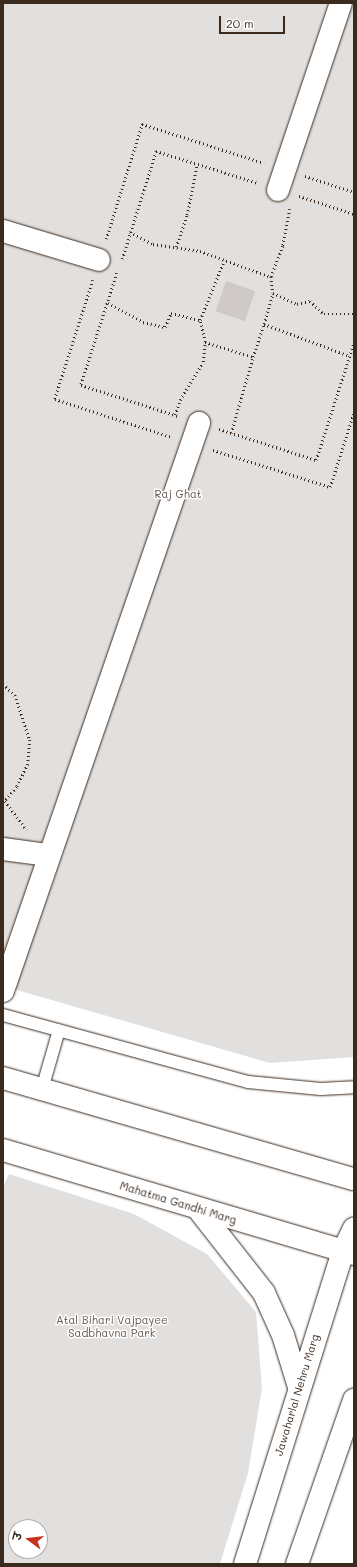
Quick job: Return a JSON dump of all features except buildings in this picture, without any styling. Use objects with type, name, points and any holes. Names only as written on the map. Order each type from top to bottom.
[{"type":"main road","points":[[289,186],[297,132],[341,3]]},
{"type":"main road","points":[[275,166],[297,132]]},
{"type":"main road","points":[[3,231],[99,260]]},
{"type":"main road","points":[[3,991],[48,855],[200,423]]},
{"type":"main road","points":[[180,480],[182,440]]},
{"type":"main road","points":[[180,480],[205,447]]},
{"type":"main road","points":[[3,849],[48,855]]},
{"type":"main road","points":[[3,1078],[354,1179]]},
{"type":"main road","name":"Mahatma Gandhi Marg","points":[[3,1150],[199,1210],[348,1253]]},
{"type":"main road","points":[[199,1210],[264,1293],[283,1335],[299,1387]]},
{"type":"main road","name":"Jawaharlal Nehru Marg","points":[[245,1564],[299,1387],[348,1253],[354,1228]]},
{"type":"main road","points":[[297,1564],[354,1400]]},
{"type":"lane","points":[[3,1015],[248,1082],[321,1089],[354,1087]]},
{"type":"lane","points":[[42,1089],[59,1030]]},
{"type":"path","points":[[182,440],[55,399],[142,124],[275,166]]},
{"type":"path","points":[[354,192],[289,186],[197,164],[156,151],[81,385],[316,460],[354,342]]},
{"type":"path","points":[[176,247],[188,215],[197,164]]},
{"type":"path","points":[[289,186],[354,214]]},
{"type":"path","points":[[231,433],[273,293],[271,277],[283,246],[289,186]]},
{"type":"path","points":[[130,232],[153,244],[200,251],[271,277]]},
{"type":"path","points":[[175,415],[180,400],[203,362],[205,342],[200,320],[224,261]]},
{"type":"path","points":[[273,293],[297,304],[310,301],[324,314],[354,314]]},
{"type":"path","points":[[108,303],[143,322],[165,327],[171,313],[200,320]]},
{"type":"path","points":[[264,324],[350,356]]},
{"type":"path","points":[[205,342],[253,357]]},
{"type":"path","points":[[205,447],[330,487],[354,412]]},
{"type":"path","points":[[3,684],[15,695],[30,740],[28,764],[17,787],[4,802],[48,855]]},
{"type":"green space","name":"Raj Ghat","points":[[3,3],[354,3],[354,1057],[270,1063],[3,986]]},
{"type":"green space","name":"Atal Bihari Vajpayee Sadbhavna Park","points":[[9,1174],[134,1214],[207,1254],[256,1312],[262,1388],[248,1473],[220,1564],[3,1564],[3,1187]]}]
